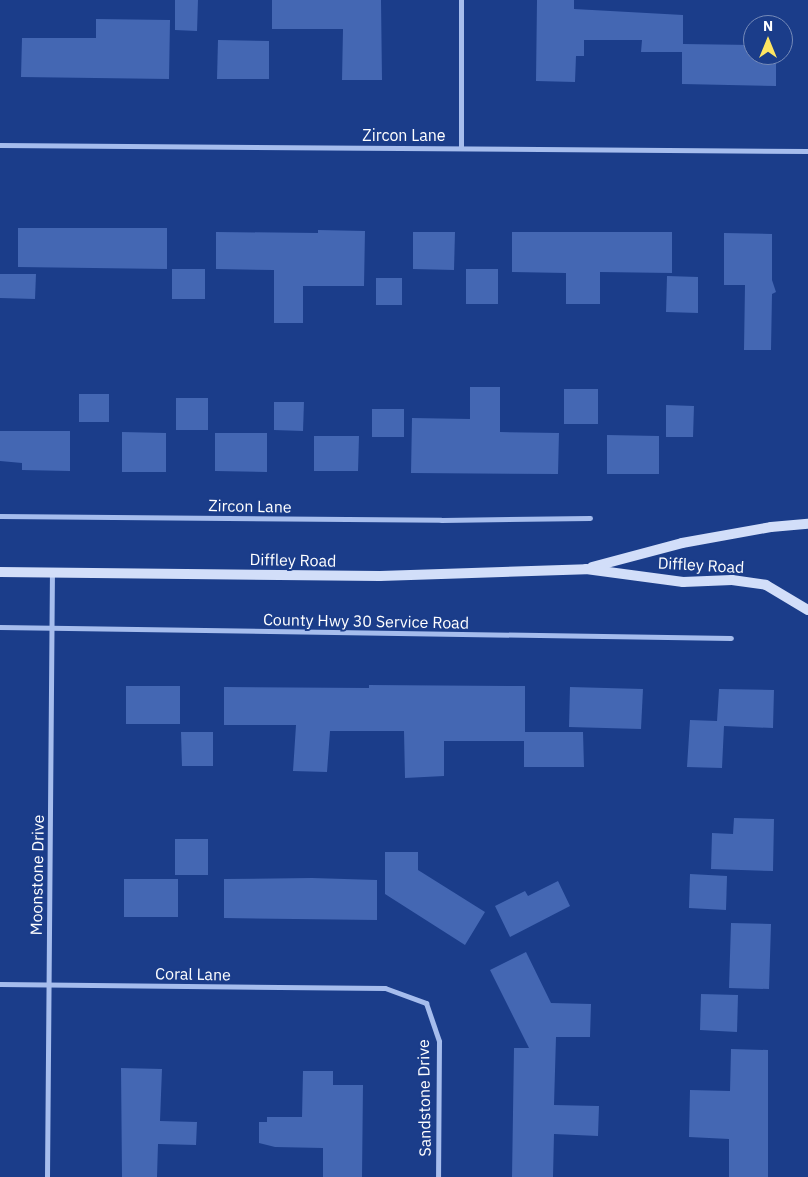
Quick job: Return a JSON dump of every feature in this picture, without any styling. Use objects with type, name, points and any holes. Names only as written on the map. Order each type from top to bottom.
[{"type":"main road","name":"Diffley Road","points":[[586,569],[682,543],[772,527],[808,524]]},
{"type":"main road","name":"Diffley Road","points":[[0,572],[380,576],[586,569],[683,582],[732,580],[766,585],[808,610]]},
{"type":"street","points":[[461,0],[461,148]]},
{"type":"street","name":"Zircon Lane","points":[[0,145],[808,150]]},
{"type":"street","name":"Zircon Lane","points":[[0,516],[441,520],[590,518]]},
{"type":"street","name":"Moonstone Drive","points":[[46,1177],[52,573]]},
{"type":"street","name":"County Hwy 30 Service Road","points":[[0,627],[731,638]]},
{"type":"street","name":"Coral Lane","points":[[0,984],[385,988]]},
{"type":"street","name":"Sandstone Drive","points":[[385,988],[426,1003],[439,1041],[438,1177]]},
{"type":"building","points":[[175,0],[198,0],[197,31],[175,30]]},
{"type":"building","points":[[272,0],[381,0],[382,80],[342,80],[343,29],[272,29]]},
{"type":"building","points":[[537,0],[574,0],[574,9],[683,15],[683,44],[743,45],[743,65],[776,65],[776,86],[682,84],[682,52],[641,52],[642,40],[584,40],[584,56],[576,56],[575,82],[536,81]]},
{"type":"building","points":[[96,19],[170,20],[169,79],[21,77],[22,38],[96,38]]},
{"type":"building","points":[[218,40],[269,41],[269,79],[217,79]]},
{"type":"building","points":[[18,228],[167,228],[167,269],[18,267]]},
{"type":"building","points":[[318,230],[365,231],[364,286],[303,286],[303,323],[274,323],[274,270],[216,269],[216,232],[318,233]]},
{"type":"building","points":[[413,232],[455,232],[454,270],[413,269]]},
{"type":"building","points":[[512,232],[672,232],[672,273],[600,272],[600,304],[566,304],[566,273],[512,272]]},
{"type":"building","points":[[724,233],[772,234],[772,280],[776,292],[772,294],[771,350],[744,350],[745,285],[724,285]]},
{"type":"building","points":[[172,269],[205,269],[205,299],[172,299]]},
{"type":"building","points":[[466,269],[498,269],[498,304],[466,304]]},
{"type":"building","points":[[0,274],[36,274],[35,299],[0,298]]},
{"type":"building","points":[[667,276],[698,277],[698,313],[666,312]]},
{"type":"building","points":[[376,278],[402,278],[402,305],[376,305]]},
{"type":"building","points":[[470,387],[500,387],[500,432],[559,433],[558,474],[411,473],[412,418],[470,419]]},
{"type":"building","points":[[564,389],[598,389],[598,424],[564,424]]},
{"type":"building","points":[[79,394],[109,394],[109,422],[79,422]]},
{"type":"building","points":[[176,398],[208,398],[208,430],[176,430]]},
{"type":"building","points":[[274,402],[304,402],[303,431],[274,430]]},
{"type":"building","points":[[666,405],[694,406],[693,437],[666,437]]},
{"type":"building","points":[[372,409],[404,409],[404,437],[372,437]]},
{"type":"building","points":[[0,431],[70,431],[70,471],[22,470],[22,463],[0,461]]},
{"type":"building","points":[[122,432],[166,433],[166,472],[122,472]]},
{"type":"building","points":[[215,433],[267,433],[267,472],[215,471]]},
{"type":"building","points":[[607,435],[659,436],[659,474],[607,474]]},
{"type":"building","points":[[314,436],[359,436],[358,471],[314,471]]},
{"type":"building","points":[[369,685],[525,686],[525,732],[583,732],[584,767],[524,767],[524,741],[444,741],[444,776],[405,778],[404,731],[330,731],[327,772],[293,771],[296,725],[224,725],[224,687],[369,688]]},
{"type":"building","points":[[126,686],[180,686],[180,724],[126,724]]},
{"type":"building","points":[[570,687],[643,689],[641,729],[569,727]]},
{"type":"building","points":[[719,689],[774,690],[773,728],[724,726],[722,768],[687,767],[690,720],[717,721]]},
{"type":"building","points":[[181,732],[213,732],[213,766],[182,766]]},
{"type":"building","points":[[734,818],[774,819],[773,871],[711,869],[712,833],[733,834]]},
{"type":"building","points":[[175,839],[208,839],[208,875],[175,875]]},
{"type":"building","points":[[385,852],[418,852],[418,870],[485,912],[465,945],[385,894]]},
{"type":"building","points":[[690,874],[727,876],[726,910],[689,908]]},
{"type":"building","points":[[312,878],[377,880],[377,920],[224,918],[224,879]]},
{"type":"building","points":[[124,879],[178,879],[178,917],[124,917]]},
{"type":"building","points":[[558,881],[570,906],[510,937],[495,906],[525,891],[528,896]]},
{"type":"building","points":[[731,923],[771,924],[769,989],[729,988]]},
{"type":"building","points":[[526,952],[551,1003],[591,1004],[590,1037],[556,1037],[554,1105],[599,1106],[598,1136],[554,1134],[553,1177],[512,1177],[514,1048],[529,1048],[490,970]]},
{"type":"building","points":[[701,994],[738,995],[737,1032],[700,1030]]},
{"type":"building","points":[[731,1049],[768,1050],[768,1177],[729,1177],[729,1139],[689,1137],[690,1090],[730,1091]]},
{"type":"building","points":[[121,1068],[162,1069],[160,1121],[197,1122],[196,1145],[158,1144],[157,1177],[122,1177]]},
{"type":"building","points":[[303,1071],[333,1071],[333,1085],[363,1085],[362,1177],[323,1177],[323,1148],[275,1147],[259,1143],[259,1122],[267,1122],[267,1117],[302,1117]]}]
